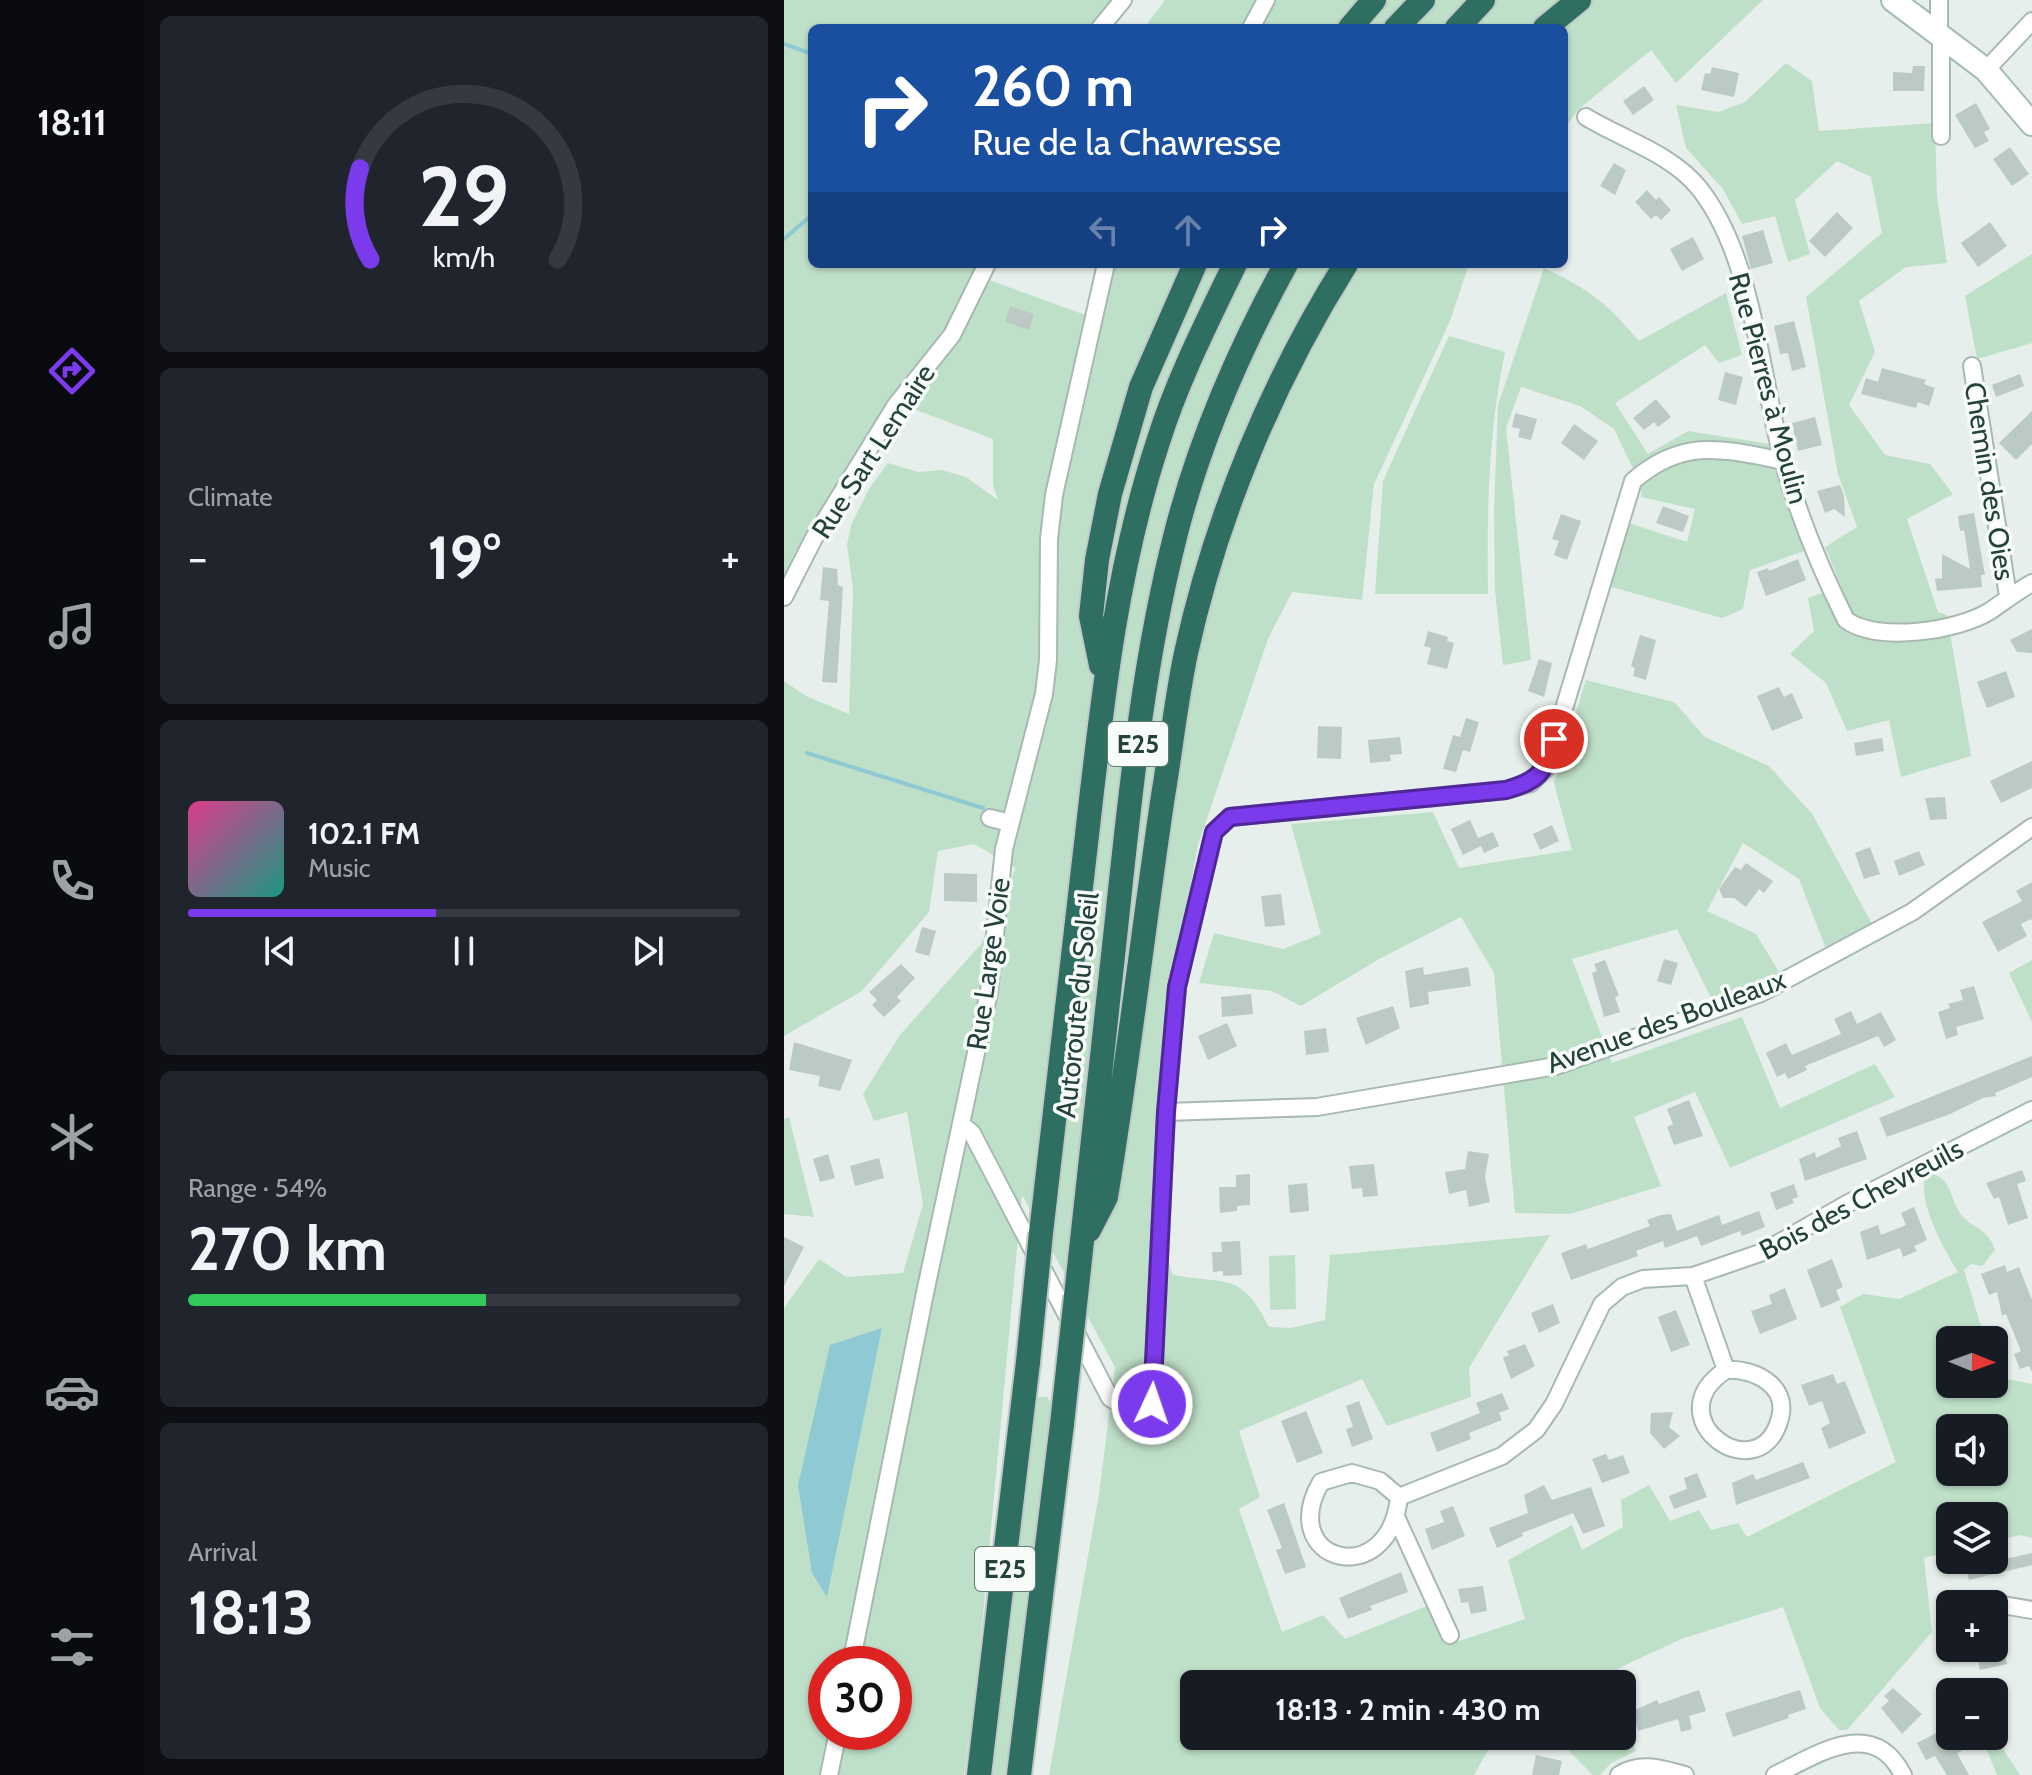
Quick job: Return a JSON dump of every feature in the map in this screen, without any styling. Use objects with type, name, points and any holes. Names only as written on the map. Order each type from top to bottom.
[{"type":"highway","points":[[1353,24],[1374,0]]},
{"type":"highway","points":[[1400,24],[1423,0]]},
{"type":"highway","points":[[1461,24],[1483,0]]},
{"type":"highway","points":[[1550,24],[1579,0]]},
{"type":"highway","points":[[1104,683],[1091,616],[1097,560],[1110,494],[1141,387],[1193,268]]},
{"type":"highway","name":"Autoroute du Soleil","points":[[979,1775],[1104,683],[1123,573],[1158,440],[1185,371],[1233,268]]},
{"type":"highway","name":"Autoroute du Soleil","points":[[1019,1775],[1062,1424],[1122,868],[1157,614],[1177,531],[1204,445],[1232,373],[1284,268]]},
{"type":"highway","points":[[1081,1246],[1106,1197],[1169,757],[1186,654],[1205,580],[1249,454],[1276,390],[1344,268]]},
{"type":"main road","points":[[1893,0],[1986,70],[2032,124]]},
{"type":"street","points":[[1103,24],[1123,0]]},
{"type":"street","points":[[1253,24],[1266,0]]},
{"type":"street","points":[[1939,0],[1941,136]]},
{"type":"street","points":[[1986,70],[2032,21]]},
{"type":"street","name":"Rue Pierres à Moulin","points":[[1586,117],[1668,162],[1698,186],[1728,232],[1752,320],[1784,461],[1800,512],[1846,620],[1855,626],[1902,633],[1923,632],[1989,612],[2008,596],[2032,583]]},
{"type":"street","name":"Rue Sart Lemaire","points":[[784,597],[814,538],[896,405],[952,335],[985,268]]},
{"type":"street","name":"Rue Large Voie","points":[[855,1646],[989,992],[1004,849],[1044,694],[1048,660],[1049,539],[1054,495],[1105,268]]},
{"type":"street","name":"Chemin des Oies","points":[[1972,366],[2008,596]]},
{"type":"street","points":[[961,1124],[972,1133],[1110,1398],[1133,1412],[1152,1404],[1166,1112],[1177,987],[1214,832],[1230,817],[1506,790],[1531,783],[1546,768],[1633,481],[1670,456],[1697,451],[1721,448],[1784,461]]},
{"type":"street","points":[[990,818],[1010,823]]},
{"type":"street","name":"Avenue des Bouleaux","points":[[1166,1112],[1317,1107],[1556,1066],[1761,993],[1912,912],[2032,827]]},
{"type":"street","name":"Bois des Chevreuils","points":[[1399,1497],[1502,1456],[1536,1430],[1554,1404],[1602,1304],[1622,1287],[1643,1279],[1693,1276],[1763,1252],[1845,1205],[2030,1117]]},
{"type":"street","points":[[1693,1276],[1726,1370]]},
{"type":"street","points":[[1726,1370],[1759,1374],[1773,1385],[1781,1401],[1781,1417],[1773,1435],[1762,1447],[1731,1449],[1716,1442],[1707,1432],[1702,1420],[1702,1402],[1708,1385],[1726,1370]]},
{"type":"street","points":[[1352,1473],[1380,1481],[1399,1497],[1397,1519],[1386,1539],[1361,1556],[1336,1556],[1318,1544],[1309,1523],[1310,1500],[1321,1482],[1352,1473]]},
{"type":"street","points":[[1397,1519],[1450,1635]]},
{"type":"street","points":[[2008,1606],[2032,1610]]},
{"type":"street","points":[[1775,1775],[1845,1744],[1868,1742],[1887,1752],[1903,1775]]},
{"type":"street","points":[[829,1775],[834,1750]]},
{"type":"street","points":[[1619,1775],[1628,1769],[1648,1766],[1685,1775]]},
{"type":"green space","points":[[784,0],[1118,0],[1097,24],[808,24],[808,268],[979,268],[950,335],[784,588]]},
{"type":"green space","points":[[1165,0],[1262,0],[1248,24],[1147,24]]},
{"type":"green space","points":[[1274,0],[1763,0],[1676,83],[1651,50],[1579,109],[1568,124],[1568,24],[1261,24]]},
{"type":"green space","points":[[1786,63],[1812,81],[1819,131],[1935,123],[1937,196],[1947,263],[1906,267],[1859,301],[1875,352],[1849,405],[1885,455],[1930,464],[1953,494],[1907,519],[1938,612],[1947,615],[1971,756],[1901,777],[1889,720],[1847,731],[1826,683],[1790,654],[1814,631],[1808,598],[1841,586],[1825,547],[1857,527],[1838,474],[1806,297],[1882,233],[1871,177],[1837,161],[1795,200],[1810,254],[1788,262],[1775,216],[1742,224],[1723,189],[1686,148],[1676,105],[1718,112],[1745,102]]},
{"type":"green space","points":[[2032,254],[2032,343],[1977,359],[1965,296]]},
{"type":"green space","points":[[1112,268],[1468,268],[1450,321],[1374,484],[1362,600],[1292,592],[1268,639],[1198,845],[1171,994],[1151,1214],[1173,1275],[1220,1281],[1241,1289],[1259,1309],[1269,1327],[1291,1328],[1325,1320],[1330,1255],[1550,1235],[1469,1368],[1471,1397],[1387,1426],[1362,1379],[1239,1431],[1260,1497],[1239,1509],[1282,1632],[1323,1615],[1345,1639],[1429,1605],[1453,1643],[1525,1619],[1508,1560],[1572,1525],[1582,1550],[1623,1527],[1621,1500],[1649,1485],[1670,1521],[1699,1510],[1711,1530],[1738,1523],[1747,1537],[1896,1462],[1840,1307],[1863,1294],[1899,1299],[1958,1272],[1934,1227],[1924,1191],[1924,1179],[1931,1174],[1943,1179],[1960,1213],[1988,1236],[1995,1250],[1982,1266],[1971,1264],[1964,1270],[1981,1326],[1936,1326],[1936,1398],[2008,1398],[2008,1379],[2032,1384],[2032,1538],[2021,1535],[2008,1538],[2008,1502],[1936,1502],[1936,1555],[1924,1558],[1932,1632],[1847,1730],[1839,1730],[1820,1708],[1783,1607],[1681,1639],[1617,1670],[1180,1670],[1180,1750],[1488,1750],[1474,1775],[1049,1775],[1099,1494],[1115,1367],[1022,1195],[976,1690],[964,1775],[784,1775],[784,1308],[819,1259],[846,1277],[903,1273],[923,1204],[907,1112],[874,1121],[863,1094],[900,1035],[981,944],[1016,868],[974,844],[938,851],[929,912],[862,991],[784,1036],[784,681],[806,696],[849,714],[853,589],[847,545],[851,525],[869,489],[888,463],[918,472],[942,470],[966,477],[998,500],[993,485],[993,439],[903,405],[984,278],[1088,316],[1066,462]]},
{"type":"green space","points":[[1544,268],[1596,298],[1639,341],[1726,293],[1742,355],[1719,363],[1705,345],[1615,403],[1648,454],[1688,431],[1770,444],[1807,550],[1750,570],[1743,609],[1722,618],[1608,586],[1626,522],[1687,542],[1695,509],[1641,497],[1641,485],[1614,429],[1580,406],[1521,387],[1506,428],[1531,660],[1503,665],[1495,591],[1498,405]]},
{"type":"green space","points":[[1449,336],[1505,352],[1495,412],[1490,473],[1488,594],[1375,594],[1383,481]]},
{"type":"green space","points":[[1586,680],[1674,702],[1705,737],[1769,766],[1813,815],[1872,924],[1826,949],[1799,879],[1743,843],[1707,911],[1756,934],[1779,972],[1712,1000],[1677,929],[1572,959],[1612,1063],[1742,1017],[1780,1108],[1875,1064],[1895,1097],[1730,1168],[1695,1092],[1634,1117],[1661,1186],[1570,1214],[1515,1213],[1494,973],[1461,917],[1381,958],[1301,1006],[1272,991],[1199,983],[1214,933],[1283,949],[1321,934],[1291,824],[1433,812],[1459,868],[1572,850],[1554,783]]},
{"type":"green space","points":[[2032,960],[2032,1022],[2009,973]]},
{"type":"green space","points":[[789,1117],[814,1217],[784,1214],[784,1119]]},
{"type":"green space","points":[[1295,1255],[1296,1309],[1270,1310],[1269,1256]]},
{"type":"green space","points":[[1034,1397],[1047,1397],[1054,1409],[1010,1775],[989,1775]]},
{"type":"green space","points":[[1568,1750],[1636,1750],[1611,1763],[1600,1775],[1593,1775]]},
{"type":"green space","points":[[1987,1750],[2004,1750],[2020,1775],[1997,1775]]},
{"type":"water","points":[[882,1328],[827,1597],[812,1573],[798,1485],[830,1345]]},
{"type":"building","points":[[1913,66],[1925,66],[1924,91],[1893,91],[1893,72],[1912,73]]},
{"type":"building","points":[[1712,67],[1739,73],[1734,97],[1701,90],[1705,73],[1710,74]]},
{"type":"building","points":[[1644,86],[1654,100],[1633,115],[1623,101]]},
{"type":"building","points":[[1976,103],[1990,129],[1984,132],[1989,141],[1975,148],[1955,115]]},
{"type":"building","points":[[2010,147],[2029,174],[2012,186],[1993,159]]},
{"type":"building","points":[[1614,163],[1626,170],[1615,195],[1600,186]]},
{"type":"building","points":[[1647,190],[1671,210],[1661,220],[1656,215],[1651,219],[1635,202]]},
{"type":"building","points":[[1837,212],[1853,228],[1825,257],[1809,241]]},
{"type":"building","points":[[1990,222],[2007,246],[1978,267],[1961,243]]},
{"type":"building","points":[[1763,230],[1773,263],[1751,269],[1742,236]]},
{"type":"building","points":[[1693,237],[1704,259],[1682,271],[1670,249]]},
{"type":"building","points":[[1010,306],[1034,314],[1029,330],[1005,322]]},
{"type":"building","points":[[1794,321],[1806,367],[1792,371],[1788,353],[1780,354],[1774,326]]},
{"type":"building","points":[[1882,368],[1926,380],[1924,384],[1935,388],[1929,406],[1918,402],[1916,408],[1861,394],[1866,378],[1878,382]]},
{"type":"building","points":[[1725,372],[1743,377],[1736,405],[1718,400]]},
{"type":"building","points":[[2020,374],[2024,386],[1996,397],[1992,385]]},
{"type":"building","points":[[1656,399],[1671,417],[1658,427],[1654,422],[1644,430],[1633,418]]},
{"type":"building","points":[[2032,411],[2032,444],[2016,460],[1999,443]]},
{"type":"building","points":[[1515,413],[1537,419],[1531,440],[1518,437],[1520,429],[1512,427]]},
{"type":"building","points":[[1815,417],[1822,445],[1798,451],[1792,423]]},
{"type":"building","points":[[1574,424],[1598,441],[1584,460],[1561,443]]},
{"type":"building","points":[[1840,485],[1845,517],[1834,509],[1825,513],[1817,491]]},
{"type":"building","points":[[1663,506],[1689,516],[1683,532],[1656,523]]},
{"type":"building","points":[[1974,513],[1985,575],[1981,575],[1982,587],[1937,591],[1935,579],[1942,578],[1942,554],[1970,569],[1964,530],[1960,531],[1958,516]]},
{"type":"building","points":[[1561,514],[1581,521],[1567,560],[1554,555],[1559,541],[1552,539]]},
{"type":"building","points":[[1798,559],[1806,580],[1766,596],[1757,572],[1768,568],[1769,571]]},
{"type":"building","points":[[823,567],[837,569],[838,585],[843,587],[837,683],[822,682],[829,601],[820,600]]},
{"type":"building","points":[[2032,629],[2032,653],[2017,652],[2010,640]]},
{"type":"building","points":[[1428,631],[1448,637],[1447,641],[1454,643],[1447,669],[1427,664],[1431,648],[1424,646]]},
{"type":"building","points":[[1640,635],[1656,640],[1646,680],[1633,676],[1635,668],[1631,666]]},
{"type":"building","points":[[1539,659],[1552,663],[1544,697],[1528,691]]},
{"type":"building","points":[[2006,671],[2015,697],[1987,708],[1977,682]]},
{"type":"building","points":[[1779,687],[1784,697],[1792,693],[1803,718],[1772,731],[1757,696]]},
{"type":"building","points":[[1466,718],[1479,722],[1470,752],[1463,750],[1456,772],[1443,769],[1453,735],[1460,737]]},
{"type":"building","points":[[1318,726],[1342,727],[1341,759],[1317,758]]},
{"type":"building","points":[[1400,737],[1402,754],[1390,755],[1391,761],[1370,763],[1368,740]]},
{"type":"building","points":[[1882,738],[1884,751],[1856,756],[1854,743]]},
{"type":"building","points":[[2032,761],[2032,788],[2001,803],[1990,781]]},
{"type":"building","points":[[1945,797],[1947,819],[1930,820],[1925,798]]},
{"type":"building","points":[[1470,820],[1478,838],[1493,832],[1499,846],[1484,853],[1481,846],[1463,855],[1451,829]]},
{"type":"building","points":[[1552,825],[1559,841],[1540,850],[1533,834]]},
{"type":"building","points":[[1870,847],[1880,874],[1864,879],[1855,853]]},
{"type":"building","points":[[1919,851],[1925,865],[1899,876],[1894,861]]},
{"type":"building","points":[[1746,863],[1773,881],[1764,893],[1759,889],[1746,907],[1734,898],[1723,898],[1719,889],[1735,867],[1741,870]]},
{"type":"building","points":[[944,873],[977,874],[977,902],[944,901]]},
{"type":"building","points":[[2032,882],[2032,921],[2021,924],[2027,936],[1998,952],[1982,922],[2022,901],[2016,891]]},
{"type":"building","points":[[1281,894],[1285,925],[1265,927],[1261,896]]},
{"type":"building","points":[[922,927],[936,931],[929,956],[915,952]]},
{"type":"building","points":[[1664,959],[1678,963],[1671,985],[1657,981]]},
{"type":"building","points":[[1605,960],[1619,996],[1615,997],[1620,1012],[1604,1017],[1592,973],[1597,971],[1594,964]]},
{"type":"building","points":[[901,964],[915,978],[897,997],[901,1001],[884,1017],[872,1005],[877,1000],[869,992]]},
{"type":"building","points":[[1423,967],[1424,975],[1468,967],[1471,986],[1428,992],[1429,1004],[1410,1008],[1405,971]]},
{"type":"building","points":[[1974,986],[1984,1019],[1956,1027],[1958,1035],[1946,1039],[1938,1012],[1950,1008],[1948,1004],[1963,1000],[1960,990]]},
{"type":"building","points":[[1251,994],[1253,1014],[1222,1017],[1221,997]]},
{"type":"building","points":[[1393,1006],[1400,1028],[1366,1045],[1356,1018]]},
{"type":"building","points":[[1851,1011],[1857,1024],[1881,1012],[1896,1040],[1884,1047],[1878,1036],[1805,1066],[1807,1070],[1788,1079],[1785,1073],[1777,1077],[1766,1053],[1786,1043],[1792,1055],[1841,1034],[1834,1019]]},
{"type":"building","points":[[1227,1023],[1237,1046],[1208,1060],[1198,1036]]},
{"type":"building","points":[[1326,1028],[1329,1052],[1306,1055],[1304,1031]]},
{"type":"building","points":[[794,1042],[852,1060],[840,1091],[818,1086],[820,1076],[789,1070]]},
{"type":"building","points":[[2032,1056],[2032,1077],[1995,1093],[1996,1096],[1983,1098],[1950,1114],[1887,1137],[1879,1118]]},
{"type":"building","points":[[1689,1100],[1703,1136],[1674,1145],[1667,1127],[1673,1124],[1667,1109]]},
{"type":"building","points":[[1857,1131],[1867,1159],[1805,1181],[1799,1159],[1815,1152],[1816,1158],[1841,1146],[1838,1138]]},
{"type":"building","points":[[1468,1151],[1489,1154],[1485,1177],[1490,1202],[1469,1207],[1466,1190],[1449,1194],[1445,1172],[1465,1169]]},
{"type":"building","points":[[828,1154],[835,1178],[820,1182],[813,1159]]},
{"type":"building","points":[[879,1158],[884,1178],[855,1186],[850,1166]]},
{"type":"building","points":[[1374,1164],[1378,1196],[1363,1197],[1362,1188],[1352,1189],[1349,1166]]},
{"type":"building","points":[[2022,1170],[2026,1181],[2017,1184],[2028,1218],[2008,1225],[1999,1197],[1994,1199],[1986,1183]]},
{"type":"building","points":[[1250,1174],[1250,1205],[1237,1206],[1237,1211],[1220,1213],[1219,1187],[1236,1187],[1236,1175]]},
{"type":"building","points":[[1307,1183],[1309,1211],[1290,1213],[1288,1185]]},
{"type":"building","points":[[1794,1184],[1798,1197],[1792,1199],[1794,1203],[1776,1210],[1770,1193]]},
{"type":"building","points":[[1914,1207],[1927,1240],[1914,1246],[1917,1251],[1903,1257],[1900,1248],[1867,1260],[1860,1232],[1878,1225],[1881,1235],[1906,1225],[1901,1213]]},
{"type":"building","points":[[1759,1211],[1765,1227],[1742,1236],[1740,1231],[1701,1246],[1697,1236],[1665,1248],[1663,1241],[1636,1251],[1638,1256],[1571,1280],[1561,1253],[1586,1244],[1588,1249],[1650,1226],[1647,1220],[1661,1215],[1671,1214],[1677,1231],[1719,1215],[1722,1225]]},
{"type":"building","points":[[784,1237],[804,1247],[784,1286]]},
{"type":"building","points":[[1240,1241],[1242,1275],[1223,1276],[1223,1271],[1213,1272],[1212,1252],[1222,1252],[1221,1242]]},
{"type":"building","points":[[1832,1259],[1843,1287],[1836,1290],[1840,1300],[1821,1308],[1807,1270]]},
{"type":"building","points":[[2005,1265],[2007,1272],[2019,1267],[2032,1300],[2032,1372],[2029,1366],[2020,1369],[2014,1354],[2021,1351],[2006,1314],[2002,1316],[1997,1292],[1989,1295],[1981,1274]]},
{"type":"building","points":[[1785,1288],[1797,1319],[1760,1334],[1751,1311],[1772,1304],[1769,1295]]},
{"type":"building","points":[[1553,1304],[1560,1323],[1539,1333],[1531,1313]]},
{"type":"building","points":[[1676,1310],[1690,1345],[1671,1352],[1658,1317]]},
{"type":"building","points":[[1525,1344],[1535,1366],[1511,1379],[1503,1358],[1509,1355],[1507,1351]]},
{"type":"building","points":[[1833,1374],[1837,1384],[1845,1381],[1866,1433],[1829,1449],[1821,1428],[1830,1423],[1822,1401],[1809,1406],[1801,1385]]},
{"type":"building","points":[[1502,1393],[1509,1409],[1499,1413],[1502,1420],[1469,1433],[1471,1439],[1437,1452],[1430,1433],[1480,1413],[1476,1403]]},
{"type":"building","points":[[1359,1401],[1373,1439],[1352,1447],[1346,1429],[1353,1427],[1346,1406]]},
{"type":"building","points":[[1306,1411],[1323,1453],[1297,1463],[1281,1421]]},
{"type":"building","points":[[1673,1412],[1669,1427],[1680,1436],[1664,1449],[1650,1433],[1651,1413]]},
{"type":"building","points":[[1606,1454],[1609,1460],[1623,1455],[1630,1473],[1602,1483],[1592,1459]]},
{"type":"building","points":[[1803,1462],[1810,1478],[1736,1505],[1732,1483],[1753,1474],[1756,1480]]},
{"type":"building","points":[[1697,1473],[1707,1497],[1674,1509],[1669,1496],[1687,1489],[1684,1478]]},
{"type":"building","points":[[1544,1485],[1552,1500],[1591,1487],[1605,1526],[1583,1534],[1573,1513],[1522,1533],[1523,1536],[1497,1548],[1489,1528],[1528,1513],[1524,1495]]},
{"type":"building","points":[[1284,1503],[1306,1567],[1285,1574],[1276,1550],[1282,1548],[1267,1510]]},
{"type":"building","points":[[1453,1506],[1465,1536],[1432,1550],[1425,1529],[1444,1522],[1440,1511]]},
{"type":"building","points":[[2032,1553],[2032,1565],[2008,1571],[2008,1558]]},
{"type":"building","points":[[1401,1572],[1408,1592],[1370,1606],[1372,1610],[1348,1619],[1339,1598]]},
{"type":"building","points":[[1968,1574],[1994,1574],[1969,1580]]},
{"type":"building","points":[[1483,1586],[1487,1611],[1471,1614],[1468,1602],[1461,1603],[1458,1589]]},
{"type":"building","points":[[1978,1662],[2007,1664],[1980,1670]]},
{"type":"building","points":[[1893,1688],[1922,1714],[1902,1734],[1881,1708],[1889,1701],[1884,1696]]},
{"type":"building","points":[[1699,1690],[1706,1711],[1689,1716],[1692,1729],[1681,1732],[1678,1719],[1638,1731],[1636,1710],[1657,1700],[1659,1704]]},
{"type":"building","points":[[1800,1690],[1806,1709],[1733,1737],[1725,1713]]},
{"type":"building","points":[[1936,1733],[1936,1750],[1961,1750],[1957,1753],[1969,1775],[1947,1775],[1935,1756],[1926,1760],[1917,1743]]},
{"type":"building","points":[[1536,1755],[1562,1761],[1559,1775],[1532,1775]]},
{"type":"waterway","points":[[784,44],[808,53]]},
{"type":"waterway","points":[[784,239],[808,218]]},
{"type":"waterway","points":[[807,753],[983,808]]},
{"type":"route","points":[[1152,1404],[1166,1112],[1177,987],[1214,832],[1230,817],[1506,790],[1531,783],[1546,768],[1554,739]]}]
